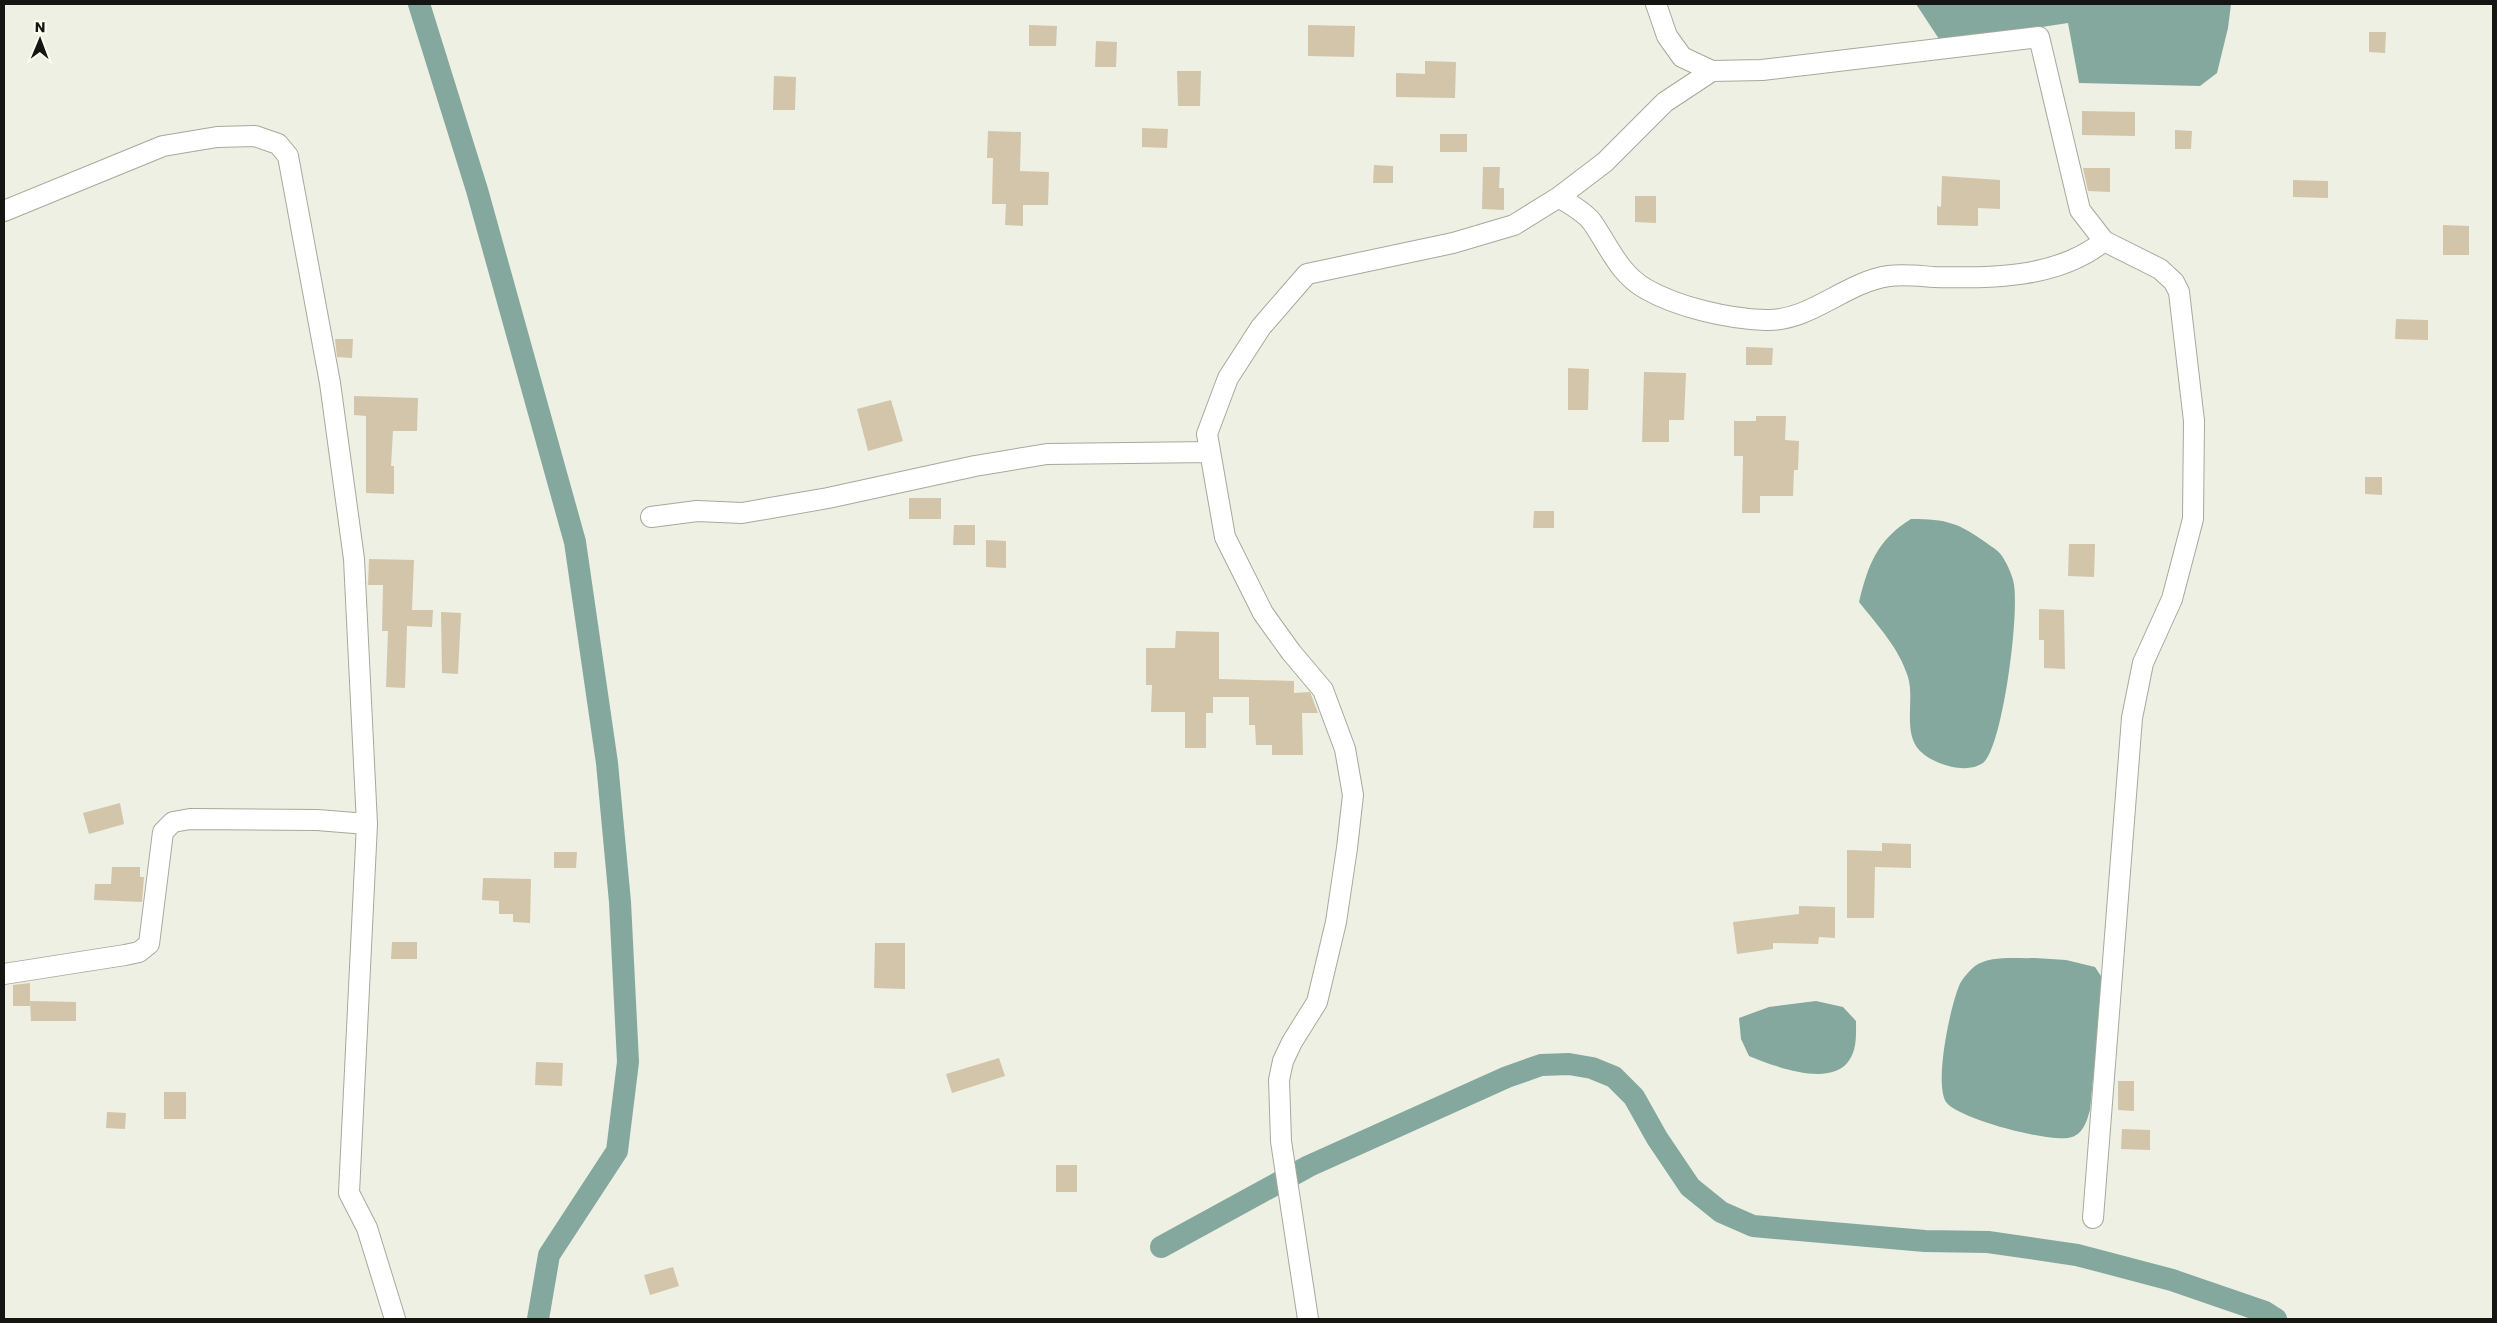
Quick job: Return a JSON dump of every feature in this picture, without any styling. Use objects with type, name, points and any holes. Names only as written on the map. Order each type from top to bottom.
[{"type":"street","points":[[1656,4],[1667,36],[1682,57],[1712,71],[1762,70],[2039,37],[2080,210],[2104,241],[2160,268],[2174,282],[2179,292],[2194,420],[2193,519],[2172,599],[2143,662],[2132,718],[2093,1218]]},
{"type":"street","points":[[1308,1319],[1294,1215],[1281,1141],[1279,1080],[1283,1061],[1292,1042],[1317,1002],[1336,922],[1348,848],[1353,795],[1345,749],[1322,690],[1263,613],[1225,537],[1207,434],[1228,378],[1261,327],[1307,274],[1453,243],[1514,225],[1559,197],[1605,162],[1666,102],[1712,71]]},
{"type":"street","points":[[4,211],[163,146],[217,137],[255,136],[278,144],[288,156],[330,383],[354,559],[367,824],[349,1193],[366,1228],[395,1319]]},
{"type":"street","points":[[1559,197],[1591,220],[1614,260],[1645,289],[1702,311],[1766,320],[1797,316],[1856,286],[1888,276],[2005,277],[2050,267],[2088,254],[2104,241]]},
{"type":"street","points":[[651,517],[697,511],[742,513],[828,498],[975,466],[1047,454],[1210,452]]},
{"type":"street","points":[[4,974],[139,952],[148,944],[163,832],[173,822],[190,818],[317,820],[367,824]]},
{"type":"water","points":[[1916,4],[2231,4],[2228,28],[2217,73],[2200,86],[2079,83],[2068,23],[1941,42]]},
{"type":"water","points":[[1911,519],[1944,521],[1969,531],[2001,554],[2013,580],[2015,594],[2012,645],[1997,732],[1990,752],[1983,763],[1968,768],[1941,764],[1920,751],[1915,743],[1910,725],[1910,686],[1904,666],[1887,638],[1859,602],[1866,576],[1876,554],[1899,527]]},
{"type":"water","points":[[2035,958],[2066,960],[2095,967],[2103,979],[2090,1110],[2082,1129],[2072,1137],[2046,1137],[2006,1129],[1968,1116],[1954,1109],[1946,1102],[1943,1092],[1942,1063],[1948,1027],[1955,997],[1962,981],[1975,966],[1989,960]]},
{"type":"water","points":[[1816,1001],[1843,1007],[1856,1021],[1854,1050],[1850,1059],[1842,1068],[1830,1073],[1817,1074],[1787,1069],[1749,1056],[1741,1039],[1739,1018],[1769,1007]]},
{"type":"building","points":[[1029,25],[1057,26],[1056,46],[1029,46]]},
{"type":"building","points":[[1308,25],[1355,26],[1354,57],[1308,56]]},
{"type":"building","points":[[2369,32],[2386,32],[2385,53],[2369,52]]},
{"type":"building","points":[[1096,41],[1117,42],[1116,67],[1095,67]]},
{"type":"building","points":[[1425,61],[1456,62],[1455,98],[1396,97],[1396,73],[1425,74]]},
{"type":"building","points":[[1177,71],[1201,71],[1200,106],[1178,106]]},
{"type":"building","points":[[774,76],[796,77],[795,110],[773,110]]},
{"type":"building","points":[[2082,111],[2135,112],[2135,136],[2082,135]]},
{"type":"building","points":[[1142,128],[1168,129],[1167,148],[1142,147]]},
{"type":"building","points":[[2175,130],[2192,131],[2191,149],[2175,149]]},
{"type":"building","points":[[988,131],[1021,132],[1020,171],[1049,172],[1048,205],[1023,205],[1023,226],[1005,225],[1006,204],[992,204],[993,158],[987,158]]},
{"type":"building","points":[[1440,134],[1467,134],[1467,152],[1440,152]]},
{"type":"building","points":[[1374,165],[1393,166],[1393,183],[1373,183]]},
{"type":"building","points":[[1483,167],[1500,167],[1499,188],[1504,188],[1504,210],[1482,209]]},
{"type":"building","points":[[2083,168],[2110,168],[2110,192],[2088,191]]},
{"type":"building","points":[[1942,176],[2000,180],[2000,209],[1978,208],[1978,226],[1937,225],[1937,206],[1941,207]]},
{"type":"building","points":[[2293,180],[2328,181],[2328,198],[2293,197]]},
{"type":"building","points":[[1635,196],[1656,196],[1656,223],[1635,222]]},
{"type":"building","points":[[2443,225],[2469,226],[2469,255],[2443,255]]},
{"type":"building","points":[[2396,319],[2428,320],[2428,340],[2395,339]]},
{"type":"building","points":[[335,339],[353,339],[352,358],[337,357]]},
{"type":"building","points":[[1746,347],[1773,348],[1772,365],[1746,365]]},
{"type":"building","points":[[1568,368],[1589,369],[1588,410],[1568,410]]},
{"type":"building","points":[[1644,372],[1686,373],[1684,420],[1669,420],[1669,442],[1642,442]]},
{"type":"building","points":[[354,396],[418,398],[417,431],[393,431],[391,466],[394,466],[394,494],[366,493],[366,416],[354,415]]},
{"type":"building","points":[[891,400],[903,441],[868,451],[857,409]]},
{"type":"building","points":[[1756,416],[1786,416],[1785,440],[1799,441],[1798,470],[1794,470],[1793,496],[1760,496],[1760,513],[1742,513],[1743,456],[1734,456],[1734,421],[1756,421]]},
{"type":"building","points":[[2365,477],[2382,477],[2382,495],[2365,494]]},
{"type":"building","points":[[909,498],[941,498],[941,519],[909,519]]},
{"type":"building","points":[[1534,511],[1554,511],[1554,528],[1533,528]]},
{"type":"building","points":[[954,525],[975,525],[975,545],[953,545]]},
{"type":"building","points":[[986,540],[1006,541],[1006,568],[986,567]]},
{"type":"building","points":[[2069,544],[2095,544],[2094,577],[2068,576]]},
{"type":"building","points":[[369,559],[414,560],[412,610],[433,610],[432,627],[407,626],[405,688],[386,687],[388,631],[382,631],[383,585],[368,585]]},
{"type":"building","points":[[2039,609],[2064,610],[2065,669],[2044,668],[2044,640],[2039,640]]},
{"type":"building","points":[[441,612],[461,613],[458,674],[442,673]]},
{"type":"building","points":[[1176,631],[1219,632],[1219,679],[1294,681],[1294,693],[1310,692],[1318,713],[1302,713],[1303,755],[1272,755],[1272,745],[1256,745],[1255,725],[1249,725],[1249,697],[1213,697],[1213,713],[1206,713],[1206,748],[1185,748],[1185,712],[1151,712],[1152,685],[1146,685],[1146,648],[1175,648]]},
{"type":"building","points":[[120,803],[124,824],[89,834],[83,813]]},
{"type":"building","points":[[1882,843],[1911,844],[1911,868],[1875,867],[1874,918],[1847,918],[1847,850],[1882,851]]},
{"type":"building","points":[[554,852],[577,852],[576,868],[554,868]]},
{"type":"building","points":[[112,867],[140,867],[140,877],[144,877],[142,902],[94,900],[95,884],[111,884]]},
{"type":"building","points":[[483,878],[531,879],[530,923],[513,922],[513,914],[499,914],[499,901],[482,900]]},
{"type":"building","points":[[1799,906],[1835,907],[1835,938],[1819,937],[1818,944],[1773,943],[1773,949],[1737,954],[1733,922],[1799,914]]},
{"type":"building","points":[[392,942],[417,942],[417,959],[391,959]]},
{"type":"building","points":[[875,943],[905,943],[905,989],[874,988]]},
{"type":"building","points":[[30,983],[30,1006],[13,1006],[13,985]]},
{"type":"building","points":[[30,1001],[76,1002],[76,1021],[31,1021]]},
{"type":"building","points":[[999,1058],[1005,1076],[952,1093],[946,1074]]},
{"type":"building","points":[[536,1062],[563,1063],[562,1086],[535,1085]]},
{"type":"building","points":[[2118,1081],[2134,1081],[2134,1111],[2118,1110]]},
{"type":"building","points":[[164,1092],[186,1092],[186,1119],[164,1119]]},
{"type":"building","points":[[107,1112],[126,1113],[125,1129],[106,1128]]},
{"type":"building","points":[[2122,1129],[2150,1130],[2150,1150],[2121,1149]]},
{"type":"building","points":[[1056,1165],[1077,1165],[1077,1192],[1056,1192]]},
{"type":"building","points":[[673,1267],[679,1286],[650,1295],[644,1275]]},
{"type":"waterway","points":[[419,4],[477,190],[575,542],[607,763],[620,902],[628,1062],[617,1151],[549,1255],[538,1319]]},
{"type":"waterway","points":[[1161,1247],[1309,1166],[1507,1077],[1541,1065],[1569,1064],[1592,1068],[1614,1077],[1634,1097],[1657,1138],[1690,1187],[1721,1212],[1753,1226],[1925,1241],[1988,1242],[2077,1255],[2172,1280],[2265,1312],[2276,1319]]}]
